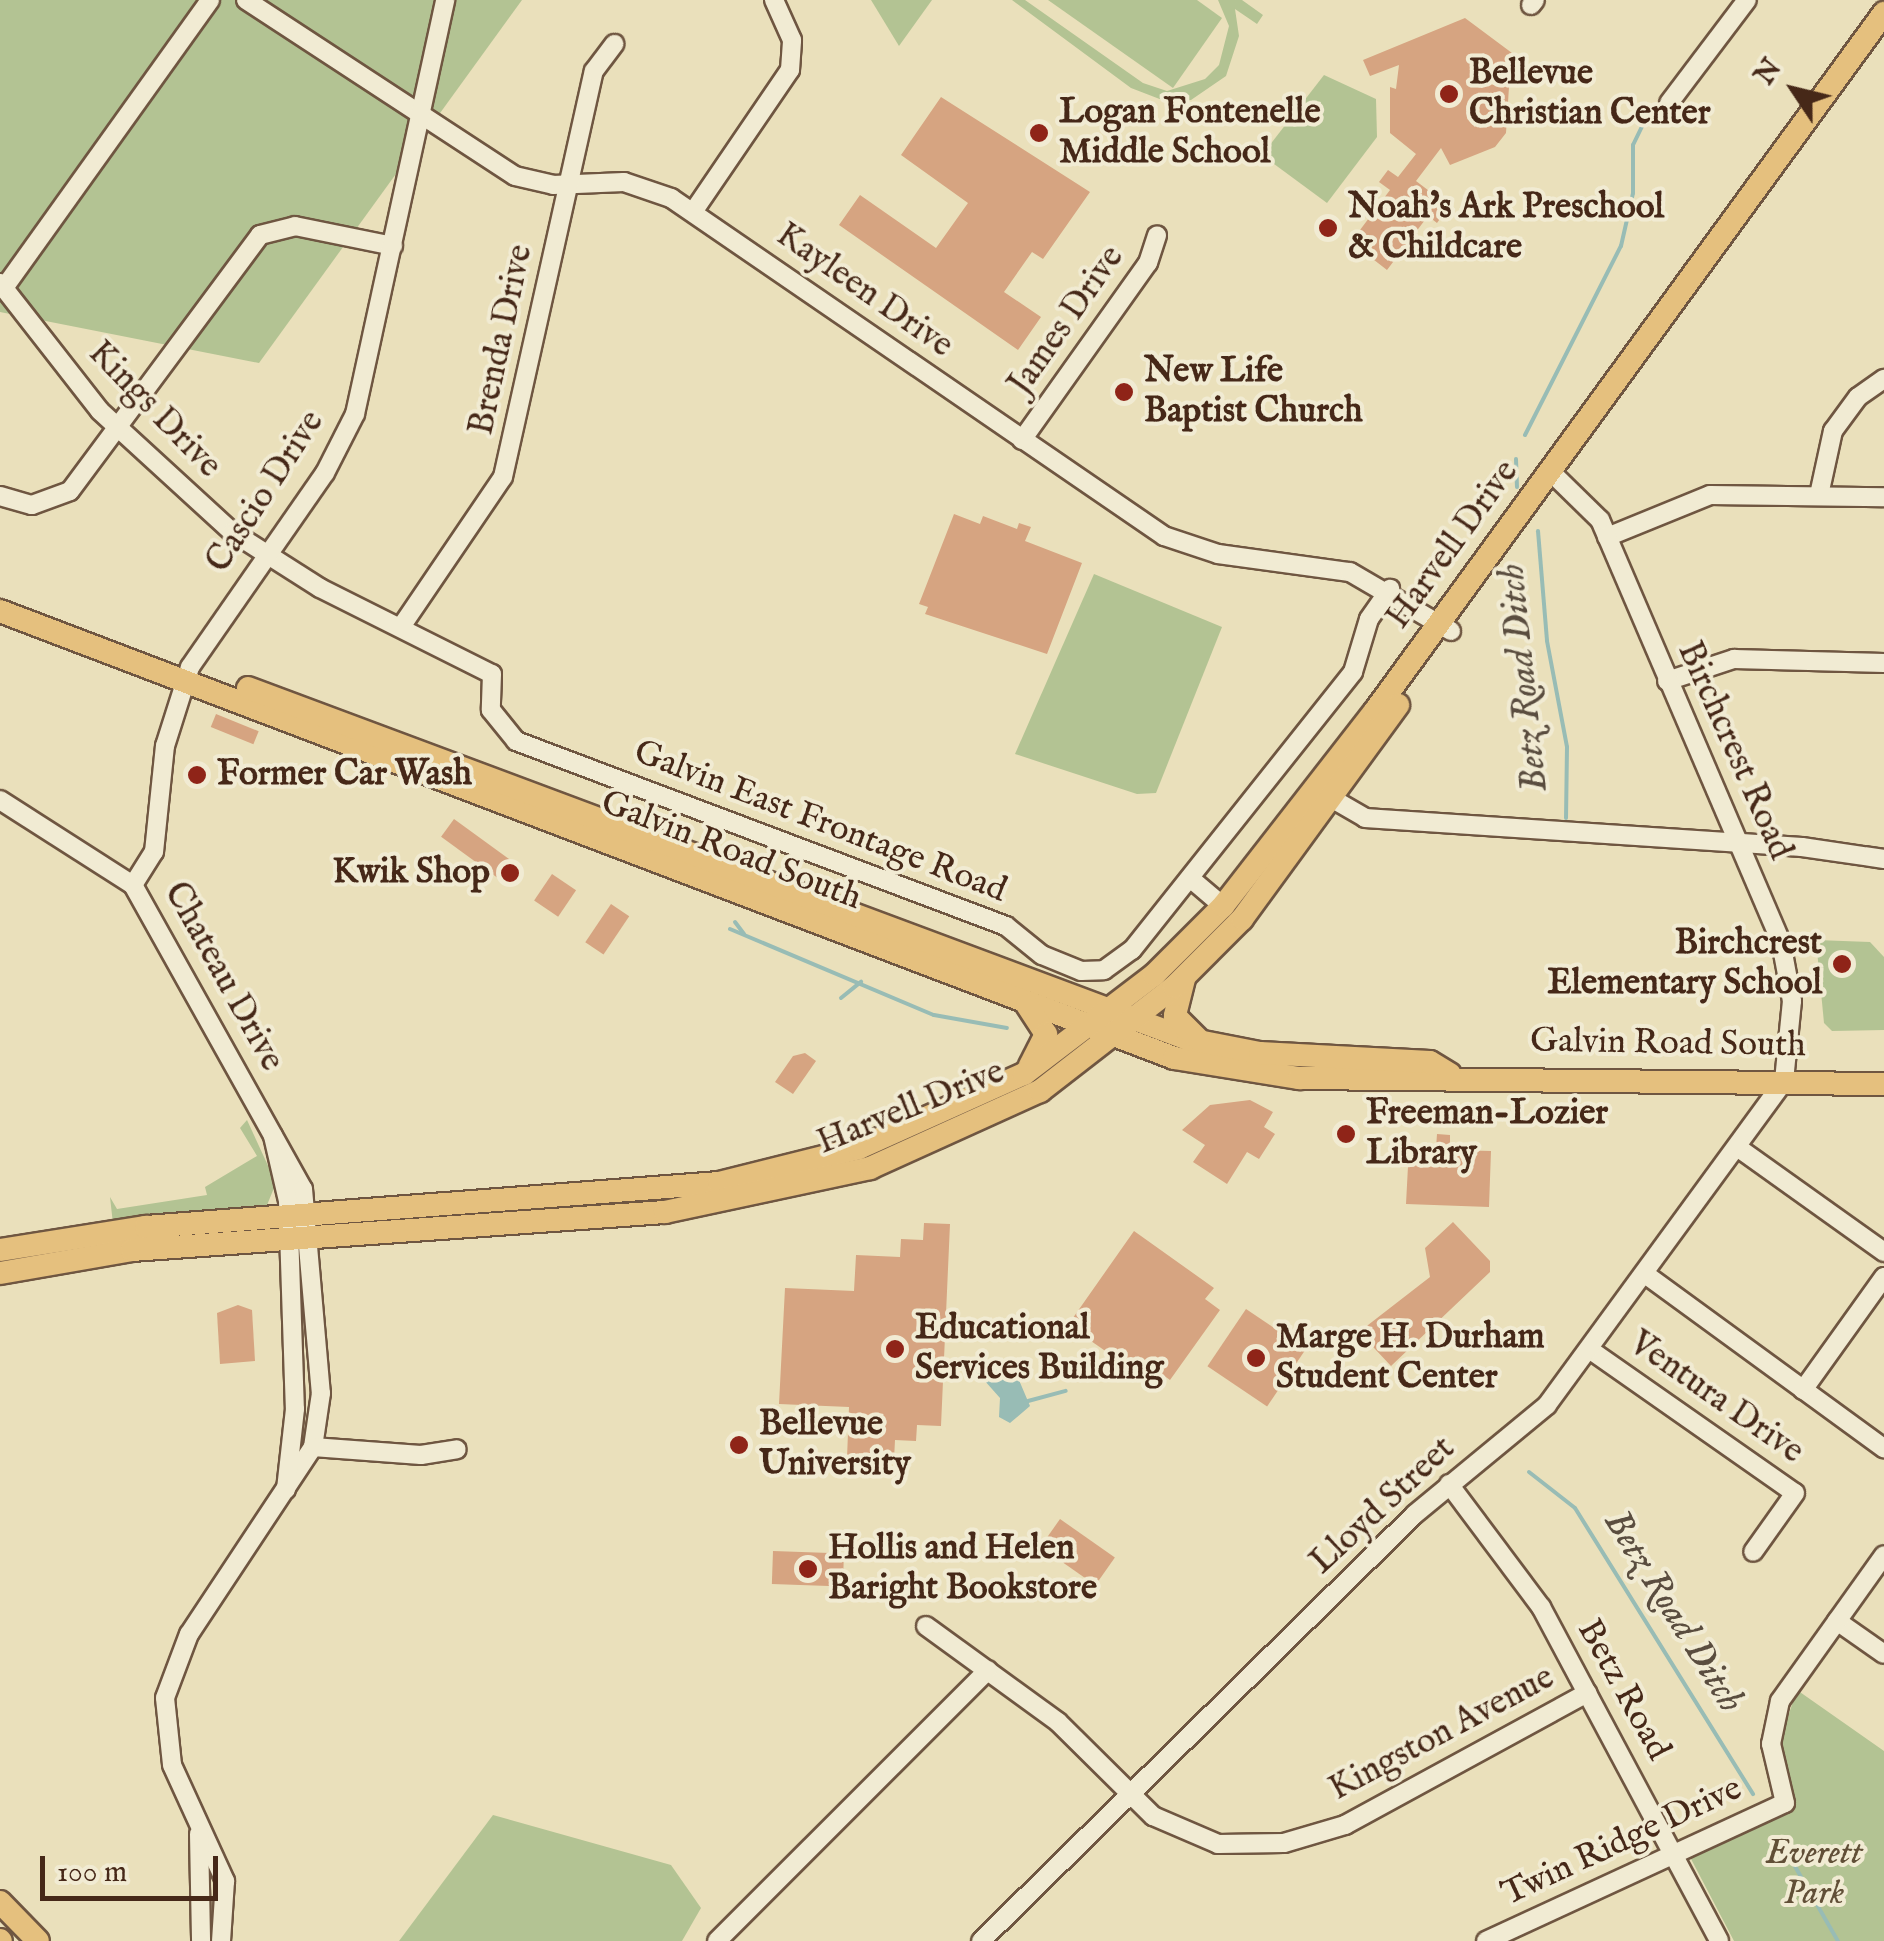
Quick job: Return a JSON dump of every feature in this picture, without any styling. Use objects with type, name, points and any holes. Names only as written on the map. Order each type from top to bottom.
[{"type":"main road","name":"Harvell Drive","points":[[0,1250],[97,1232],[665,1212],[781,1193],[870,1168],[993,1116],[1114,1038],[1187,975],[1242,919],[1332,798],[1550,471],[1880,22],[1883,0]]},
{"type":"main road","name":"Galvin Road South","points":[[0,599],[1114,1038],[1258,1076],[1428,1081],[1450,1074],[1884,1084]]},
{"type":"main road","name":"Galvin Road South","points":[[0,611],[187,674],[1205,1044],[1430,1062],[1450,1074]]},
{"type":"main road","name":"Harvell Drive","points":[[0,1273],[92,1254],[296,1227],[719,1183],[859,1148],[1024,1074],[1110,1011],[1223,906],[1445,627]]},
{"type":"main road","points":[[1187,975],[1173,999],[1175,1016],[1205,1044]]},
{"type":"main road","points":[[1020,1000],[1046,1034],[1024,1074]]},
{"type":"main road","points":[[0,1902],[38,1941]]},
{"type":"street","points":[[2,286],[210,0]]},
{"type":"street","name":"Kayleen Drive","points":[[246,0],[420,119],[515,176],[569,183],[640,185],[693,212],[1022,440],[1180,543],[1333,566],[1390,589],[1445,627]]},
{"type":"street","name":"Cascio Drive","points":[[134,885],[154,852],[165,746],[187,674],[348,432],[393,246],[445,0]]},
{"type":"street","points":[[693,212],[790,70],[792,40],[774,0]]},
{"type":"street","points":[[1669,103],[1748,0]]},
{"type":"street","name":"Brenda Drive","points":[[402,628],[502,478],[594,70],[614,44]]},
{"type":"street","points":[[0,496],[32,505],[58,500],[118,428],[260,235],[294,226],[393,246]]},
{"type":"street","name":"James Drive","points":[[1022,440],[1148,264],[1157,236]]},
{"type":"street","name":"Kings Drive","points":[[2,286],[118,428],[266,556],[492,674]]},
{"type":"street","points":[[1819,495],[1833,432],[1858,397],[1884,379]]},
{"type":"street","name":"Birchcrest Road","points":[[1550,471],[1583,496],[1607,537],[1788,963],[1784,1081]]},
{"type":"street","points":[[1607,537],[1710,495],[1884,497]]},
{"type":"street","name":"Galvin East Frontage Road","points":[[492,674],[491,710],[516,741],[1006,926],[1067,966],[1114,966],[1190,878],[1353,672],[1369,620],[1390,589]]},
{"type":"street","points":[[1668,681],[1734,659],[1884,663]]},
{"type":"street","points":[[1332,798],[1364,818],[1884,859]]},
{"type":"street","name":"Chateau Drive","points":[[0,800],[134,885],[273,1136],[293,1161],[296,1227]]},
{"type":"street","points":[[1190,878],[1223,906]]},
{"type":"street","name":"Lloyd Street","points":[[981,1941],[1449,1484],[1529,1424],[1645,1274],[1784,1081]]},
{"type":"street","points":[[1737,1147],[1884,1252]]},
{"type":"street","points":[[221,1941],[225,1881],[198,1828],[168,1744],[168,1683],[192,1629],[280,1508],[313,1447],[321,1393],[296,1227]]},
{"type":"street","points":[[280,1508],[294,1409],[296,1227]]},
{"type":"street","name":"Ventura Drive","points":[[1645,1274],[1884,1448]]},
{"type":"street","points":[[1803,1390],[1884,1277]]},
{"type":"street","name":"Ventura Drive","points":[[1589,1349],[1795,1493],[1753,1552]]},
{"type":"street","points":[[313,1447],[422,1455],[457,1449]]},
{"type":"street","name":"Betz Road","points":[[1449,1484],[1541,1608],[1719,1941]]},
{"type":"street","points":[[1884,1555],[1837,1621],[1884,1654]]},
{"type":"street","name":"Twin Ridge Drive","points":[[1486,1941],[1785,1803],[1773,1722],[1837,1621]]},
{"type":"street","name":"Kingston Avenue","points":[[926,1626],[1058,1722],[1128,1795],[1182,1834],[1218,1844],[1284,1843],[1396,1804],[1587,1693]]},
{"type":"street","points":[[718,1941],[988,1670]]},
{"type":"street","points":[[198,1828],[201,1941]]},
{"type":"green space","points":[[0,0],[522,0],[259,363],[0,312]]},
{"type":"green space","points":[[871,0],[932,0],[899,46]]},
{"type":"green space","points":[[1012,0],[1025,0],[1143,83],[1167,91],[1205,79],[1219,65],[1229,26],[1218,0],[1242,0],[1263,15],[1257,24],[1235,9],[1239,36],[1226,76],[1191,100],[1170,103],[1131,88]]},
{"type":"green space","points":[[1048,0],[1197,0],[1222,18],[1173,88]]},
{"type":"green space","points":[[1324,75],[1376,99],[1377,137],[1327,203],[1262,155]]},
{"type":"green space","points":[[1094,574],[1222,627],[1156,793],[1137,794],[1015,754]]},
{"type":"green space","points":[[1816,940],[1870,942],[1884,957],[1884,1030],[1832,1031],[1824,1023]]},
{"type":"green space","points":[[247,1120],[276,1183],[265,1210],[113,1224],[110,1197],[117,1209],[207,1195],[205,1187],[257,1156],[240,1128]]},
{"type":"green space","name":"Everett Park","points":[[1797,1690],[1884,1751],[1884,1941],[1734,1941],[1690,1857],[1795,1810],[1780,1740]]},
{"type":"green space","points":[[493,1815],[671,1865],[701,1908],[682,1941],[399,1941]]},
{"type":"water","points":[[1013,1366],[1030,1406],[1010,1423],[999,1417],[1000,1398],[984,1380],[991,1368]]},
{"type":"building","name":"Bellevue Christian Center","points":[[1465,18],[1512,53],[1488,84],[1509,87],[1506,133],[1495,147],[1450,165],[1441,148],[1416,181],[1449,206],[1437,223],[1428,216],[1387,270],[1351,242],[1390,190],[1379,182],[1388,170],[1398,177],[1416,154],[1390,133],[1390,87],[1396,89],[1399,65],[1370,76],[1363,60]]},
{"type":"building","name":"Logan Fontenelle Middle School","points":[[941,97],[1090,192],[1043,259],[1032,252],[1004,292],[1041,317],[1018,350],[839,225],[860,195],[936,248],[968,203],[901,155]]},
{"type":"building","points":[[954,514],[980,524],[983,516],[1017,529],[1019,523],[1031,527],[1025,541],[1082,563],[1047,654],[925,614],[928,607],[919,604]]},
{"type":"building","points":[[216,714],[259,731],[253,744],[211,727]]},
{"type":"building","name":"Kwik Shop","points":[[454,819],[520,867],[507,885],[441,837]]},
{"type":"building","points":[[552,874],[576,890],[558,917],[534,901]]},
{"type":"building","points":[[611,904],[629,916],[604,954],[585,942]]},
{"type":"building","points":[[805,1053],[816,1061],[793,1094],[775,1082],[793,1056]]},
{"type":"building","points":[[1250,1100],[1273,1112],[1264,1127],[1275,1134],[1259,1159],[1247,1152],[1227,1184],[1193,1162],[1205,1145],[1182,1130],[1210,1105]]},
{"type":"building","points":[[1437,1134],[1450,1135],[1450,1150],[1491,1151],[1489,1207],[1406,1204],[1409,1147],[1436,1148]]},
{"type":"building","points":[[1453,1222],[1490,1261],[1490,1272],[1391,1366],[1359,1332],[1430,1277],[1425,1248]]},
{"type":"building","name":"Educational Services Building","points":[[924,1223],[950,1224],[941,1426],[917,1425],[916,1441],[895,1440],[894,1460],[847,1458],[849,1407],[779,1404],[785,1288],[854,1291],[856,1255],[900,1257],[901,1239],[923,1240]]},
{"type":"building","points":[[1134,1231],[1214,1288],[1205,1299],[1220,1310],[1170,1380],[1155,1369],[1147,1380],[1068,1325]]},
{"type":"building","points":[[238,1305],[252,1310],[255,1361],[220,1364],[217,1313]]},
{"type":"building","name":"Marge H. Durham Student Center","points":[[1246,1309],[1306,1349],[1267,1406],[1207,1366]]},
{"type":"building","points":[[1060,1519],[1115,1557],[1095,1585],[1040,1547]]},
{"type":"building","name":"Hollis and Helen Baright Bookstore","points":[[773,1551],[844,1553],[843,1586],[772,1584]]},
{"type":"waterway","name":"Betz Road Ditch","points":[[1525,435],[1621,246],[1633,193],[1633,145],[1651,108]]},
{"type":"waterway","name":"Betz Road Ditch","points":[[1516,459],[1517,487]]},
{"type":"waterway","name":"Betz Road Ditch","points":[[1538,531],[1547,641],[1567,747],[1566,818]]},
{"type":"waterway","points":[[735,922],[744,934]]},
{"type":"waterway","points":[[730,929],[934,1015],[1007,1028]]},
{"type":"waterway","points":[[841,998],[861,982]]},
{"type":"waterway","points":[[952,1363],[985,1376]]},
{"type":"waterway","points":[[1028,1401],[1066,1391]]},
{"type":"waterway","name":"Betz Road Ditch","points":[[1529,1472],[1575,1508],[1753,1794]]},
{"type":"waterway","name":"Betz Road Ditch","points":[[1785,1849],[1838,1941]]},
{"type":"place","name":"Bellevue Christian Center","points":[[1449,94]]},
{"type":"place","name":"Logan Fontenelle Middle School","points":[[1039,133]]},
{"type":"place","name":"Noah's Ark Preschool & Childcare","points":[[1328,228]]},
{"type":"place","name":"New Life Baptist Church","points":[[1124,392]]},
{"type":"place","name":"Former Car Wash","points":[[197,775]]},
{"type":"place","name":"Kwik Shop","points":[[510,873]]},
{"type":"place","name":"Birchcrest Elementary School","points":[[1842,964]]},
{"type":"place","name":"Freeman-Lozier Library","points":[[1346,1134]]},
{"type":"place","name":"Educational Services Building","points":[[895,1349]]},
{"type":"place","name":"Marge H. Durham Student Center","points":[[1256,1358]]},
{"type":"place","name":"Bellevue University","points":[[739,1445]]},
{"type":"place","name":"Hollis and Helen Baright Bookstore","points":[[808,1569]]}]
